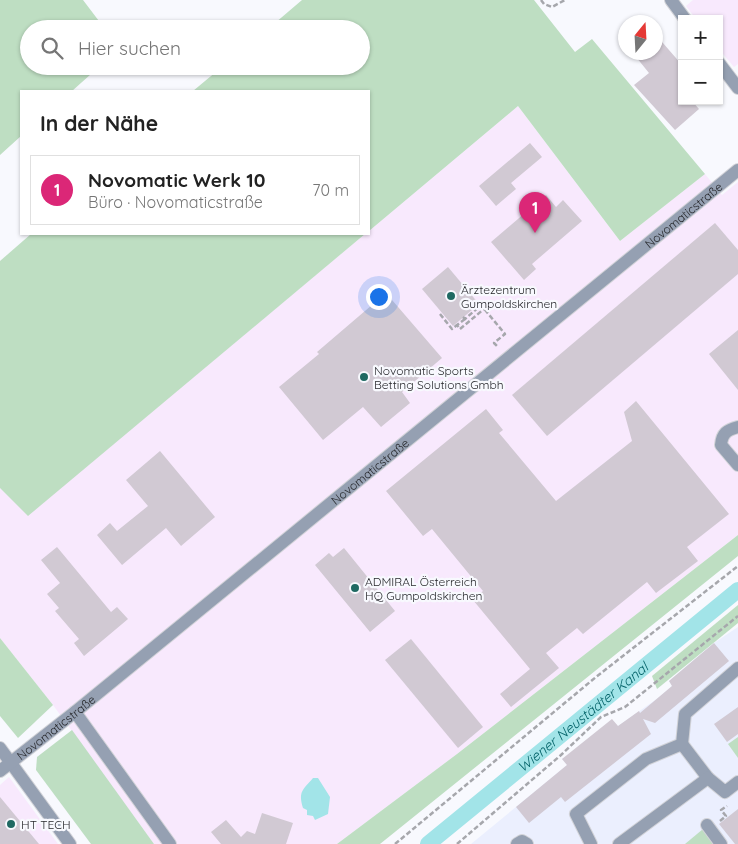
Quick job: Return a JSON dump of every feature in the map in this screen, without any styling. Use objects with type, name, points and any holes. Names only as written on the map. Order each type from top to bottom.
[{"type":"street","points":[[671,0],[682,15]]},
{"type":"street","points":[[723,68],[738,88]]},
{"type":"street","name":"Novomaticstraße","points":[[0,771],[75,712],[738,170]]},
{"type":"street","points":[[738,428],[729,430],[722,436],[721,445],[738,465]]},
{"type":"street","points":[[736,673],[684,714],[682,744],[708,778],[725,792],[738,782]]},
{"type":"street","points":[[75,712],[170,844]]},
{"type":"street","points":[[591,844],[576,814],[646,759],[682,744]]},
{"type":"street","points":[[0,748],[70,844]]},
{"type":"street","points":[[619,844],[631,840],[708,778]]},
{"type":"street","points":[[712,824],[721,844]]},
{"type":"street","points":[[517,844],[522,841],[527,844]]},
{"type":"path","points":[[541,0],[544,4],[552,7],[565,0]]},
{"type":"path","points":[[440,314],[452,329],[481,305],[505,334],[494,343],[500,350]]},
{"type":"path","points":[[457,326],[460,329],[484,309]]},
{"type":"path","points":[[395,844],[596,677],[738,566]]},
{"type":"path","points":[[457,844],[561,755],[601,717],[625,707],[738,616]]},
{"type":"path","points":[[712,824],[726,816],[722,810],[732,802]]},
{"type":"shaded area","points":[[693,0],[738,0],[738,64],[734,67],[723,54],[723,15],[693,15],[686,6]]},
{"type":"shaded area","points":[[518,106],[620,241],[705,174],[722,195],[738,182],[738,535],[457,754],[337,844],[154,844],[53,705],[0,638],[0,488],[28,515],[364,235],[370,235],[370,230]]},
{"type":"shaded area","points":[[738,627],[738,844],[471,844],[567,765],[562,759],[618,726],[658,698],[672,686],[669,681],[714,643]]},
{"type":"shaded area","points":[[9,777],[58,844],[0,844],[0,785]]},
{"type":"green space","points":[[0,0],[83,0],[98,20],[20,20],[20,75],[90,75],[73,90],[20,90],[20,137],[0,155]]},
{"type":"green space","points":[[302,0],[534,0],[575,52],[592,39],[705,174],[620,241],[518,106],[370,230],[370,90],[194,90],[212,75],[370,75],[370,20],[279,20]]},
{"type":"green space","points":[[30,235],[364,235],[28,516],[0,488],[0,261]]},
{"type":"green space","points":[[738,535],[738,556],[380,844],[337,844],[457,754]]},
{"type":"green space","points":[[738,605],[738,623],[657,689],[652,676]]},
{"type":"green space","points":[[0,638],[53,705],[18,738],[0,716]]},
{"type":"green space","points":[[72,730],[154,844],[91,844],[36,770],[37,757]]},
{"type":"green space","points":[[738,737],[738,758],[728,744]]},
{"type":"green space","points":[[703,829],[713,844],[685,844]]},
{"type":"water","points":[[313,778],[318,778],[330,797],[328,814],[315,820],[313,816],[307,815],[307,810],[303,808],[301,798],[302,791]]},
{"type":"building","points":[[663,43],[678,60],[678,105],[696,105],[699,109],[675,130],[634,85],[649,73],[638,60],[663,60]]},
{"type":"building","points":[[530,143],[542,157],[511,183],[516,189],[496,206],[479,186]]},
{"type":"building","points":[[546,195],[556,207],[563,200],[582,221],[532,264],[536,269],[524,280],[491,242]]},
{"type":"building","points":[[715,223],[738,250],[738,274],[547,436],[512,395]]},
{"type":"building","name":"Ärztezentrum Gumpoldskirchen","points":[[448,267],[479,304],[453,326],[422,289]]},
{"type":"building","points":[[386,293],[442,358],[402,392],[410,403],[381,427],[363,407],[323,440],[279,387],[319,354],[317,352]]},
{"type":"building","points":[[738,330],[738,390],[709,354]]},
{"type":"building","points":[[636,401],[729,514],[687,547],[698,561],[656,593],[647,582],[583,634],[577,628],[546,653],[559,668],[511,707],[500,694],[530,669],[473,600],[483,591],[432,529],[423,536],[386,491],[486,409],[503,430],[499,433],[556,501],[632,441],[624,412]]},
{"type":"building","points":[[160,451],[215,517],[181,546],[166,528],[122,565],[97,535],[110,523],[117,531],[148,506],[126,480]]},
{"type":"building","points":[[57,547],[111,612],[117,607],[128,619],[84,656],[74,643],[79,639],[55,611],[59,608],[47,594],[60,583],[41,560]]},
{"type":"building","name":"ADMIRAL Österreich HQ Gumpoldskirchen","points":[[344,548],[395,611],[370,632],[315,565],[329,553],[333,557]]},
{"type":"building","points":[[411,639],[483,727],[458,748],[385,660]]},
{"type":"building","points":[[714,643],[729,661],[655,723],[643,719],[651,734],[565,802],[561,797],[529,823],[516,807],[567,765],[562,759],[612,719],[618,726],[639,711],[640,713],[672,686],[669,681]]},
{"type":"building","points":[[738,707],[738,734],[727,742],[714,724]]},
{"type":"building","name":"HT TECH","points":[[0,797],[39,844],[0,844]]},
{"type":"building","points":[[738,809],[738,844],[735,844],[719,824]]},
{"type":"building","points":[[262,813],[293,823],[286,844],[221,844],[211,832],[226,820],[241,837],[247,831],[255,834]]},
{"type":"waterway","name":"Wiener Neustädter Kanal","points":[[428,844],[738,590]]},
{"type":"place","name":"Novomatic Werk 10","points":[[535,233]]},
{"type":"place","name":"Ärztezentrum Gumpoldskirchen","points":[[451,296]]},
{"type":"place","name":"Novomatic Sports Betting Solutions Gmbh","points":[[364,377]]},
{"type":"place","name":"ADMIRAL Österreich HQ Gumpoldskirchen","points":[[355,588]]},
{"type":"place","name":"HT TECH","points":[[11,824]]}]
